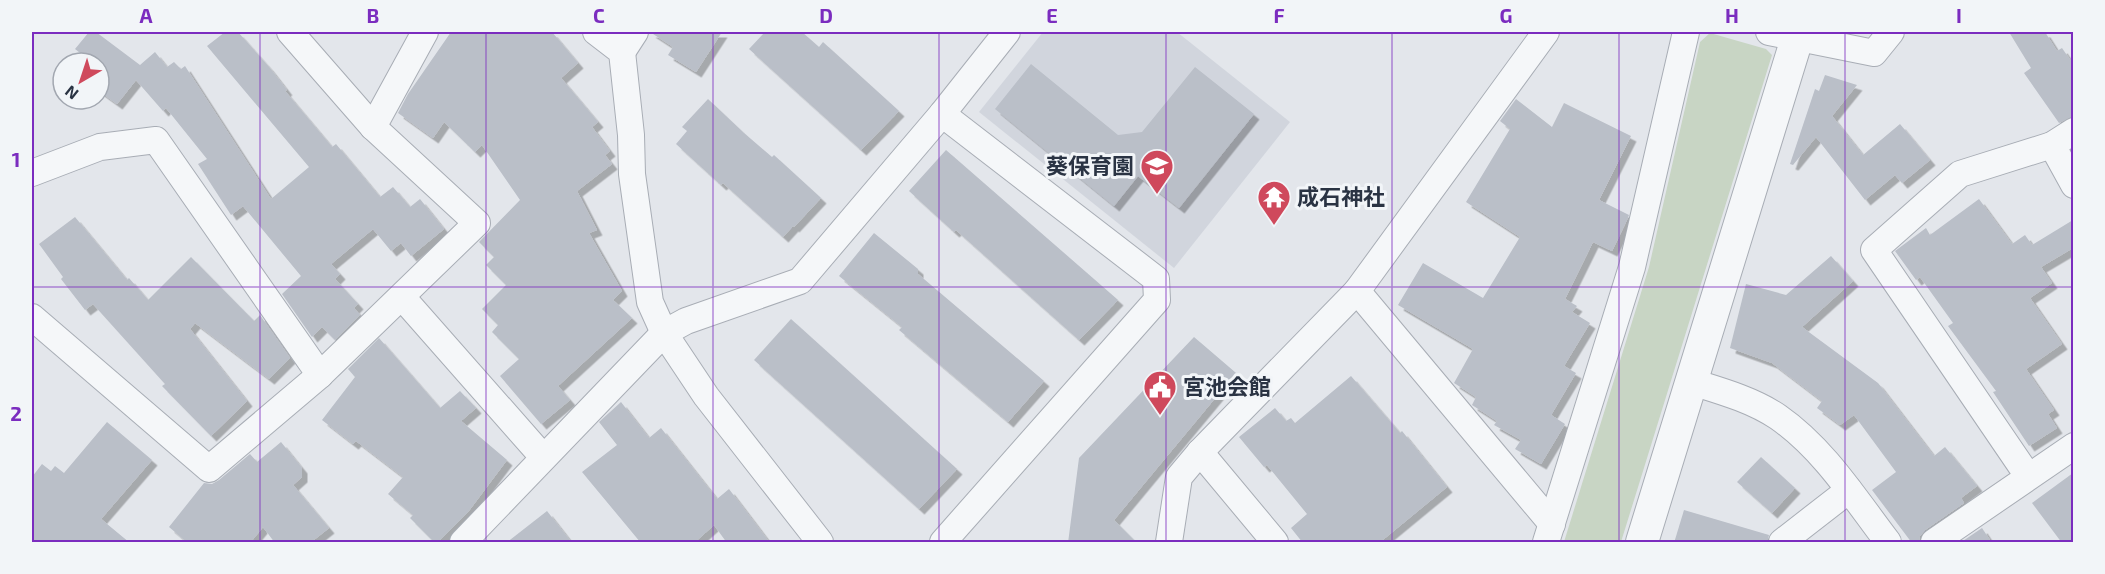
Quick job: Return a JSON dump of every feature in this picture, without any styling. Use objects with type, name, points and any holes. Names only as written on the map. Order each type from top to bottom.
[{"type":"street","points":[[32,317],[208,469],[320,375],[477,223],[373,127],[290,32]]},
{"type":"street","points":[[373,127],[425,32]]},
{"type":"street","points":[[596,32],[628,42],[639,229],[650,302],[664,333],[706,396],[817,541]]},
{"type":"street","points":[[463,543],[664,333],[686,321],[800,281],[942,114],[1007,32]]},
{"type":"street","points":[[1169,543],[1179,477],[1200,452],[1357,291],[1546,32]]},
{"type":"street","points":[[1549,533],[1632,267],[1686,32]]},
{"type":"street","points":[[1642,543],[1692,382],[1788,33],[1874,53],[1891,32]]},
{"type":"street","points":[[942,114],[1156,279],[1157,300],[943,543]]},
{"type":"street","points":[[2028,476],[1874,250],[1960,174],[2052,145],[2073,131]]},
{"type":"street","points":[[32,173],[100,147],[156,140],[320,375]]},
{"type":"street","points":[[2052,145],[2073,185]]},
{"type":"street","points":[[1357,291],[1549,533]]},
{"type":"street","points":[[402,297],[543,457]]},
{"type":"street","points":[[1692,382],[1730,394],[1778,417],[1819,453],[1888,543]]},
{"type":"street","points":[[1934,543],[2073,446]]},
{"type":"street","points":[[1200,452],[1275,543]]},
{"type":"street","points":[[1782,543],[1849,490]]},
{"type":"shaded area","name":"葵保育園","points":[[1043,32],[1177,32],[1290,122],[1174,268],[979,112]]},
{"type":"green space","points":[[1710,33],[1766,49],[1772,55],[1621,542],[1564,542],[1649,267],[1700,42]]},
{"type":"building","points":[[89,32],[96,32],[140,65],[155,52],[167,67],[174,62],[181,69],[185,66],[271,199],[309,167],[207,46],[225,32],[238,32],[269,67],[287,90],[285,91],[332,147],[336,144],[380,197],[393,187],[410,207],[420,199],[444,229],[411,256],[401,243],[391,251],[373,229],[331,264],[340,274],[335,279],[358,304],[354,308],[360,315],[335,340],[322,327],[312,337],[282,294],[301,276],[243,206],[231,215],[198,164],[207,159],[166,108],[163,111],[136,80],[117,104],[111,100],[111,51],[78,51],[75,49]]},
{"type":"building","points":[[451,32],[552,32],[578,63],[561,78],[598,122],[592,127],[610,151],[605,155],[612,164],[577,191],[597,230],[589,233],[622,291],[613,300],[632,318],[558,386],[570,400],[541,424],[500,376],[519,359],[492,332],[498,325],[482,309],[506,285],[486,265],[494,257],[479,242],[520,200],[482,145],[475,152],[444,122],[433,138],[398,113],[408,94]]},
{"type":"building","points":[[650,32],[722,32],[696,72],[668,55],[673,47]]},
{"type":"building","points":[[765,32],[802,32],[819,47],[823,42],[899,111],[861,150],[749,49]]},
{"type":"building","points":[[2009,32],[2045,32],[2057,51],[2062,48],[2073,64],[2073,116],[2059,123],[2024,73],[2031,68]]},
{"type":"building","points":[[1031,64],[1118,135],[1142,132],[1195,67],[1254,114],[1179,208],[1138,176],[1114,206],[995,109]]},
{"type":"building","points":[[1825,75],[1857,85],[1832,116],[1863,155],[1900,124],[1930,160],[1902,183],[1895,175],[1865,200],[1816,137],[1793,165],[1790,164],[1815,89],[1819,91]]},
{"type":"building","points":[[708,99],[744,133],[772,157],[774,155],[821,198],[783,237],[676,144],[687,131],[682,127]]},
{"type":"building","points":[[1516,99],[1552,127],[1564,103],[1631,136],[1599,200],[1629,215],[1627,220],[1612,251],[1593,242],[1565,299],[1577,306],[1572,312],[1590,323],[1564,366],[1576,373],[1551,415],[1565,424],[1541,464],[1515,449],[1521,440],[1494,425],[1497,421],[1472,405],[1476,397],[1454,383],[1473,349],[1398,305],[1423,263],[1483,298],[1520,237],[1466,202],[1510,129],[1500,121]]},
{"type":"building","points":[[946,150],[1118,300],[1079,340],[909,191]]},
{"type":"building","points":[[1979,199],[2012,244],[2025,235],[2032,245],[2073,220],[2073,248],[2041,267],[2052,283],[2030,298],[2062,344],[2026,369],[2054,410],[2048,414],[2057,428],[2029,446],[1993,392],[1996,391],[1948,326],[1953,323],[1920,277],[1916,280],[1895,251],[1926,228],[1930,235]]},
{"type":"building","points":[[75,217],[127,280],[129,278],[148,300],[191,257],[254,321],[260,315],[290,358],[269,379],[195,323],[190,329],[247,401],[211,436],[162,386],[165,384],[93,304],[85,310],[61,279],[63,277],[39,244]]},
{"type":"building","points":[[874,233],[918,269],[918,274],[1044,381],[1008,422],[899,330],[902,327],[839,276]]},
{"type":"building","points":[[1831,256],[1853,281],[1802,327],[1878,383],[1934,456],[1945,447],[1977,486],[1961,498],[1964,503],[1925,530],[1920,536],[1919,543],[1912,543],[1872,490],[1896,472],[1854,415],[1840,425],[1817,408],[1822,401],[1772,363],[1730,348],[1746,284],[1786,295]]},
{"type":"building","points":[[791,319],[957,469],[919,509],[754,360]]},
{"type":"building","name":"宮池会館","points":[[1194,337],[1236,373],[1114,520],[1137,543],[1068,543],[1079,458]]},
{"type":"building","points":[[379,338],[440,408],[460,391],[476,408],[461,421],[507,460],[468,512],[437,543],[410,518],[413,515],[388,494],[403,477],[356,441],[353,444],[322,420],[355,377],[348,369]]},
{"type":"building","points":[[1351,376],[1400,433],[1402,431],[1447,487],[1379,543],[1303,543],[1291,528],[1307,514],[1267,465],[1264,467],[1239,437],[1275,408],[1286,421],[1291,418],[1295,423]]},
{"type":"building","points":[[621,402],[649,438],[661,428],[717,499],[729,489],[770,543],[727,543],[714,525],[694,543],[641,543],[582,472],[617,445],[599,422]]},
{"type":"building","points":[[107,422],[152,460],[101,519],[130,543],[32,543],[32,477],[42,464],[51,471],[55,466],[64,473]]},
{"type":"building","points":[[281,442],[302,468],[302,477],[293,485],[329,528],[310,543],[275,543],[263,527],[250,543],[188,543],[169,527],[204,483],[212,484],[219,480],[250,454],[257,462]]},
{"type":"building","points":[[1761,457],[1795,488],[1772,513],[1737,482]]},
{"type":"building","points":[[2073,473],[2073,543],[2062,543],[2032,503]]},
{"type":"building","points":[[1684,510],[1769,535],[1767,543],[1674,543]]},
{"type":"building","points":[[547,511],[572,543],[506,543]]},
{"type":"building","points":[[1982,528],[1992,543],[1960,543]]},
{"type":"place","name":"葵保育園","points":[[1157,195]]},
{"type":"place","name":"成石神社","points":[[1274,226]]},
{"type":"place","name":"宮池会館","points":[[1160,416]]}]
